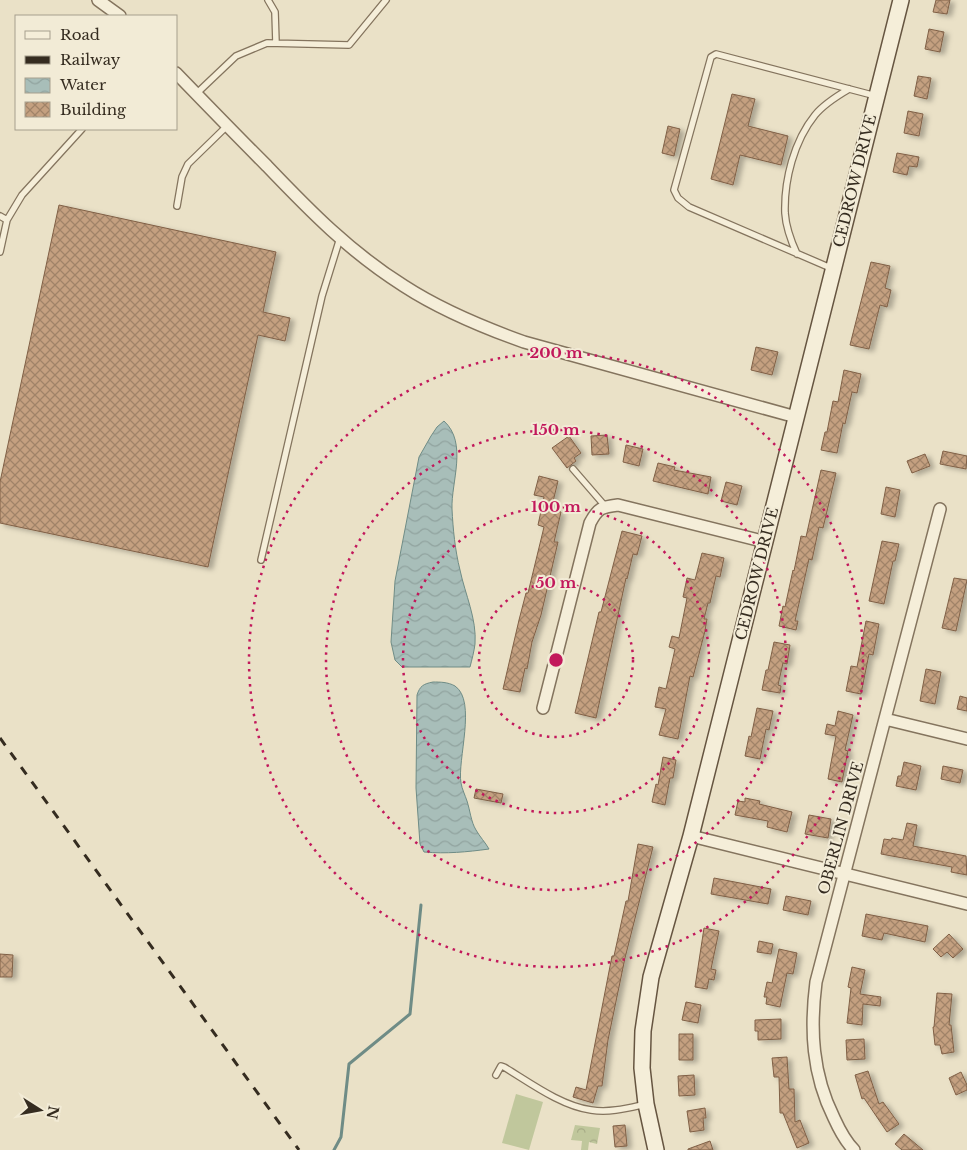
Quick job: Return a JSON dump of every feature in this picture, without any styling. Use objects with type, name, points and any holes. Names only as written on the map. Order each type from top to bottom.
[{"type":"street","points":[[98,0],[119,15]]},
{"type":"street","name":"CEDROW DRIVE","points":[[656,1150],[646,1104],[642,1068],[643,1031],[651,977],[691,836],[766,542],[900,0]]},
{"type":"street","points":[[178,75],[322,223],[365,259],[404,286],[454,314],[487,329],[524,342],[796,417]]},
{"type":"street","points":[[543,708],[590,523],[596,511],[605,506],[618,505],[766,542]]},
{"type":"street","name":"OBERLIN DRIVE","points":[[854,1150],[839,1129],[822,1088],[815,1063],[812,1011],[816,982],[940,509]]},
{"type":"street","points":[[885,719],[967,739]]},
{"type":"street","points":[[691,836],[967,904]]},
{"type":"lane","points":[[262,0],[275,12]]},
{"type":"lane","points":[[268,0],[275,12],[276,43]]},
{"type":"lane","points":[[196,94],[236,56],[267,43],[349,44],[386,0]]},
{"type":"lane","points":[[833,270],[689,207],[678,198],[674,190],[711,57],[716,54],[876,96]]},
{"type":"lane","points":[[797,254],[790,237],[785,214],[786,189],[797,145],[816,114],[829,102],[849,89]]},
{"type":"lane","points":[[177,206],[182,177],[188,164],[227,126]]},
{"type":"lane","points":[[0,252],[7,220],[22,195],[81,130]]},
{"type":"lane","points":[[0,216],[7,220]]},
{"type":"lane","points":[[261,560],[322,296],[340,238]]},
{"type":"lane","points":[[573,469],[605,506]]},
{"type":"lane","points":[[496,1075],[501,1066],[504,1067],[557,1098],[590,1110],[612,1111],[646,1104]]},
{"type":"green space","points":[[516,1094],[543,1102],[529,1150],[502,1143]]},
{"type":"green space","points":[[575,1125],[600,1128],[597,1144],[589,1142],[588,1150],[581,1150],[582,1141],[571,1140]]},
{"type":"water","points":[[444,421],[451,430],[457,451],[452,498],[454,532],[458,562],[474,625],[475,647],[470,667],[402,667],[395,660],[391,642],[395,581],[419,457],[437,427]]},
{"type":"water","points":[[433,682],[444,682],[455,686],[465,704],[466,717],[460,773],[461,783],[474,827],[489,849],[440,853],[424,852],[420,844],[416,788],[417,695],[422,686]]},
{"type":"building","points":[[936,0],[950,0],[947,14],[933,12]]},
{"type":"building","points":[[929,29],[944,32],[940,52],[925,49]]},
{"type":"building","points":[[918,76],[931,78],[927,99],[914,96]]},
{"type":"building","points":[[732,94],[755,99],[748,126],[788,136],[781,165],[740,155],[733,185],[711,179]]},
{"type":"building","points":[[908,111],[923,114],[919,136],[904,133]]},
{"type":"building","points":[[668,126],[680,129],[674,156],[662,153]]},
{"type":"building","points":[[897,153],[919,157],[917,167],[909,166],[907,175],[893,172]]},
{"type":"building","points":[[59,205],[276,252],[263,312],[290,318],[285,341],[258,335],[208,567],[0,523],[0,482]]},
{"type":"building","points":[[871,262],[890,266],[885,288],[891,290],[887,307],[880,305],[869,349],[850,345]]},
{"type":"building","points":[[756,347],[778,352],[772,375],[751,370]]},
{"type":"building","points":[[844,370],[861,374],[857,393],[852,392],[837,453],[821,450],[825,432],[827,432],[833,401],[838,402]]},
{"type":"building","points":[[607,435],[609,454],[592,455],[591,436]]},
{"type":"building","points":[[569,436],[581,453],[574,458],[576,461],[567,468],[552,448]]},
{"type":"building","points":[[626,445],[643,449],[639,466],[623,462]]},
{"type":"building","points":[[943,451],[967,456],[966,469],[940,464]]},
{"type":"building","points":[[925,454],[930,466],[912,473],[907,461]]},
{"type":"building","points":[[658,463],[675,467],[674,470],[711,477],[708,494],[653,481]]},
{"type":"building","points":[[821,470],[836,473],[823,528],[819,527],[812,560],[809,559],[795,621],[798,621],[796,630],[779,626],[794,571],[801,536],[806,537]]},
{"type":"building","points":[[539,476],[558,481],[551,510],[561,512],[554,542],[558,542],[520,692],[503,689],[544,527],[538,525],[544,497],[534,495]]},
{"type":"building","points":[[726,482],[742,486],[737,505],[721,501]]},
{"type":"building","points":[[886,487],[900,490],[895,517],[881,514]]},
{"type":"building","points":[[622,531],[642,536],[637,555],[633,554],[626,578],[596,718],[575,713],[599,612],[601,612]]},
{"type":"building","points":[[882,541],[899,544],[895,561],[893,561],[884,604],[869,601]]},
{"type":"building","points":[[702,553],[724,558],[720,577],[716,576],[710,603],[708,603],[704,619],[707,619],[705,631],[693,677],[690,676],[678,739],[659,735],[666,709],[655,707],[659,687],[666,689],[675,649],[669,647],[672,636],[679,638],[687,598],[683,597],[687,578],[695,580]]},
{"type":"building","points":[[954,578],[967,580],[956,631],[942,628]]},
{"type":"building","points":[[866,621],[879,624],[873,655],[869,654],[861,694],[846,691],[851,666],[857,667]]},
{"type":"building","points":[[774,642],[790,645],[787,664],[783,663],[778,685],[781,686],[780,693],[762,690]]},
{"type":"building","points":[[926,669],[941,672],[935,704],[920,701]]},
{"type":"building","points":[[960,696],[967,698],[967,711],[957,709]]},
{"type":"building","points":[[757,708],[773,711],[769,730],[766,729],[760,759],[745,756]]},
{"type":"building","points":[[838,711],[853,715],[845,750],[848,751],[842,782],[828,779],[836,736],[825,734],[827,724],[835,726]]},
{"type":"building","points":[[663,757],[676,760],[673,778],[670,778],[665,805],[652,802],[656,784],[658,785]]},
{"type":"building","points":[[904,762],[921,766],[916,790],[896,786],[898,776],[901,776]]},
{"type":"building","points":[[943,766],[963,770],[960,783],[941,779]]},
{"type":"building","points":[[476,789],[503,794],[501,803],[474,798]]},
{"type":"building","points":[[745,798],[760,801],[759,804],[792,812],[787,832],[767,827],[768,821],[735,815],[738,801],[745,802]]},
{"type":"building","points":[[809,815],[831,819],[828,838],[805,834]]},
{"type":"building","points":[[907,823],[917,825],[913,846],[966,856],[967,875],[951,872],[952,867],[881,854],[884,839],[903,840]]},
{"type":"building","points":[[638,844],[653,847],[625,958],[608,1040],[602,1086],[598,1086],[593,1103],[573,1097],[576,1087],[586,1090],[612,956],[614,956],[626,901],[628,901]]},
{"type":"building","points":[[714,878],[771,889],[768,904],[711,894]]},
{"type":"building","points":[[786,896],[811,901],[808,915],[783,910]]},
{"type":"building","points":[[866,914],[928,926],[925,942],[884,933],[882,940],[862,936]]},
{"type":"building","points":[[704,928],[719,931],[711,969],[716,970],[714,980],[709,979],[707,989],[695,987]]},
{"type":"building","points":[[949,934],[963,949],[953,958],[947,952],[941,957],[933,949]]},
{"type":"building","points":[[759,941],[773,944],[771,954],[757,952]]},
{"type":"building","points":[[779,949],[797,953],[793,974],[787,973],[780,1007],[766,1004],[767,997],[764,997],[767,982],[772,983]]},
{"type":"building","points":[[0,954],[13,955],[12,977],[0,977]]},
{"type":"building","points":[[852,967],[865,970],[860,994],[881,997],[880,1006],[863,1004],[862,1025],[847,1023],[851,988],[848,987]]},
{"type":"building","points":[[937,993],[952,994],[949,1025],[951,1025],[954,1052],[942,1054],[940,1045],[935,1045],[933,1027]]},
{"type":"building","points":[[686,1002],[701,1005],[698,1023],[682,1020]]},
{"type":"building","points":[[781,1019],[781,1039],[758,1040],[758,1031],[755,1031],[755,1020]]},
{"type":"building","points":[[679,1034],[693,1034],[693,1060],[679,1060]]},
{"type":"building","points":[[864,1039],[865,1059],[847,1060],[846,1040]]},
{"type":"building","points":[[787,1057],[789,1089],[794,1089],[795,1122],[800,1120],[809,1143],[797,1148],[783,1113],[780,1113],[779,1077],[774,1077],[772,1058]]},
{"type":"building","points":[[868,1071],[879,1104],[883,1102],[899,1124],[887,1132],[864,1098],[862,1099],[855,1075]]},
{"type":"building","points":[[961,1072],[967,1085],[967,1090],[956,1095],[949,1078]]},
{"type":"building","points":[[694,1075],[695,1095],[679,1096],[678,1076]]},
{"type":"building","points":[[705,1108],[706,1118],[703,1118],[704,1130],[690,1132],[687,1111]]},
{"type":"building","points":[[625,1125],[627,1146],[615,1147],[613,1126]]},
{"type":"building","points":[[904,1134],[923,1150],[902,1150],[895,1144]]},
{"type":"building","points":[[710,1141],[713,1150],[688,1150],[688,1149]]},
{"type":"waterway","points":[[334,1150],[341,1137],[349,1064],[410,1014],[421,905]]},
{"type":"railway","points":[[0,738],[299,1150]]}]
